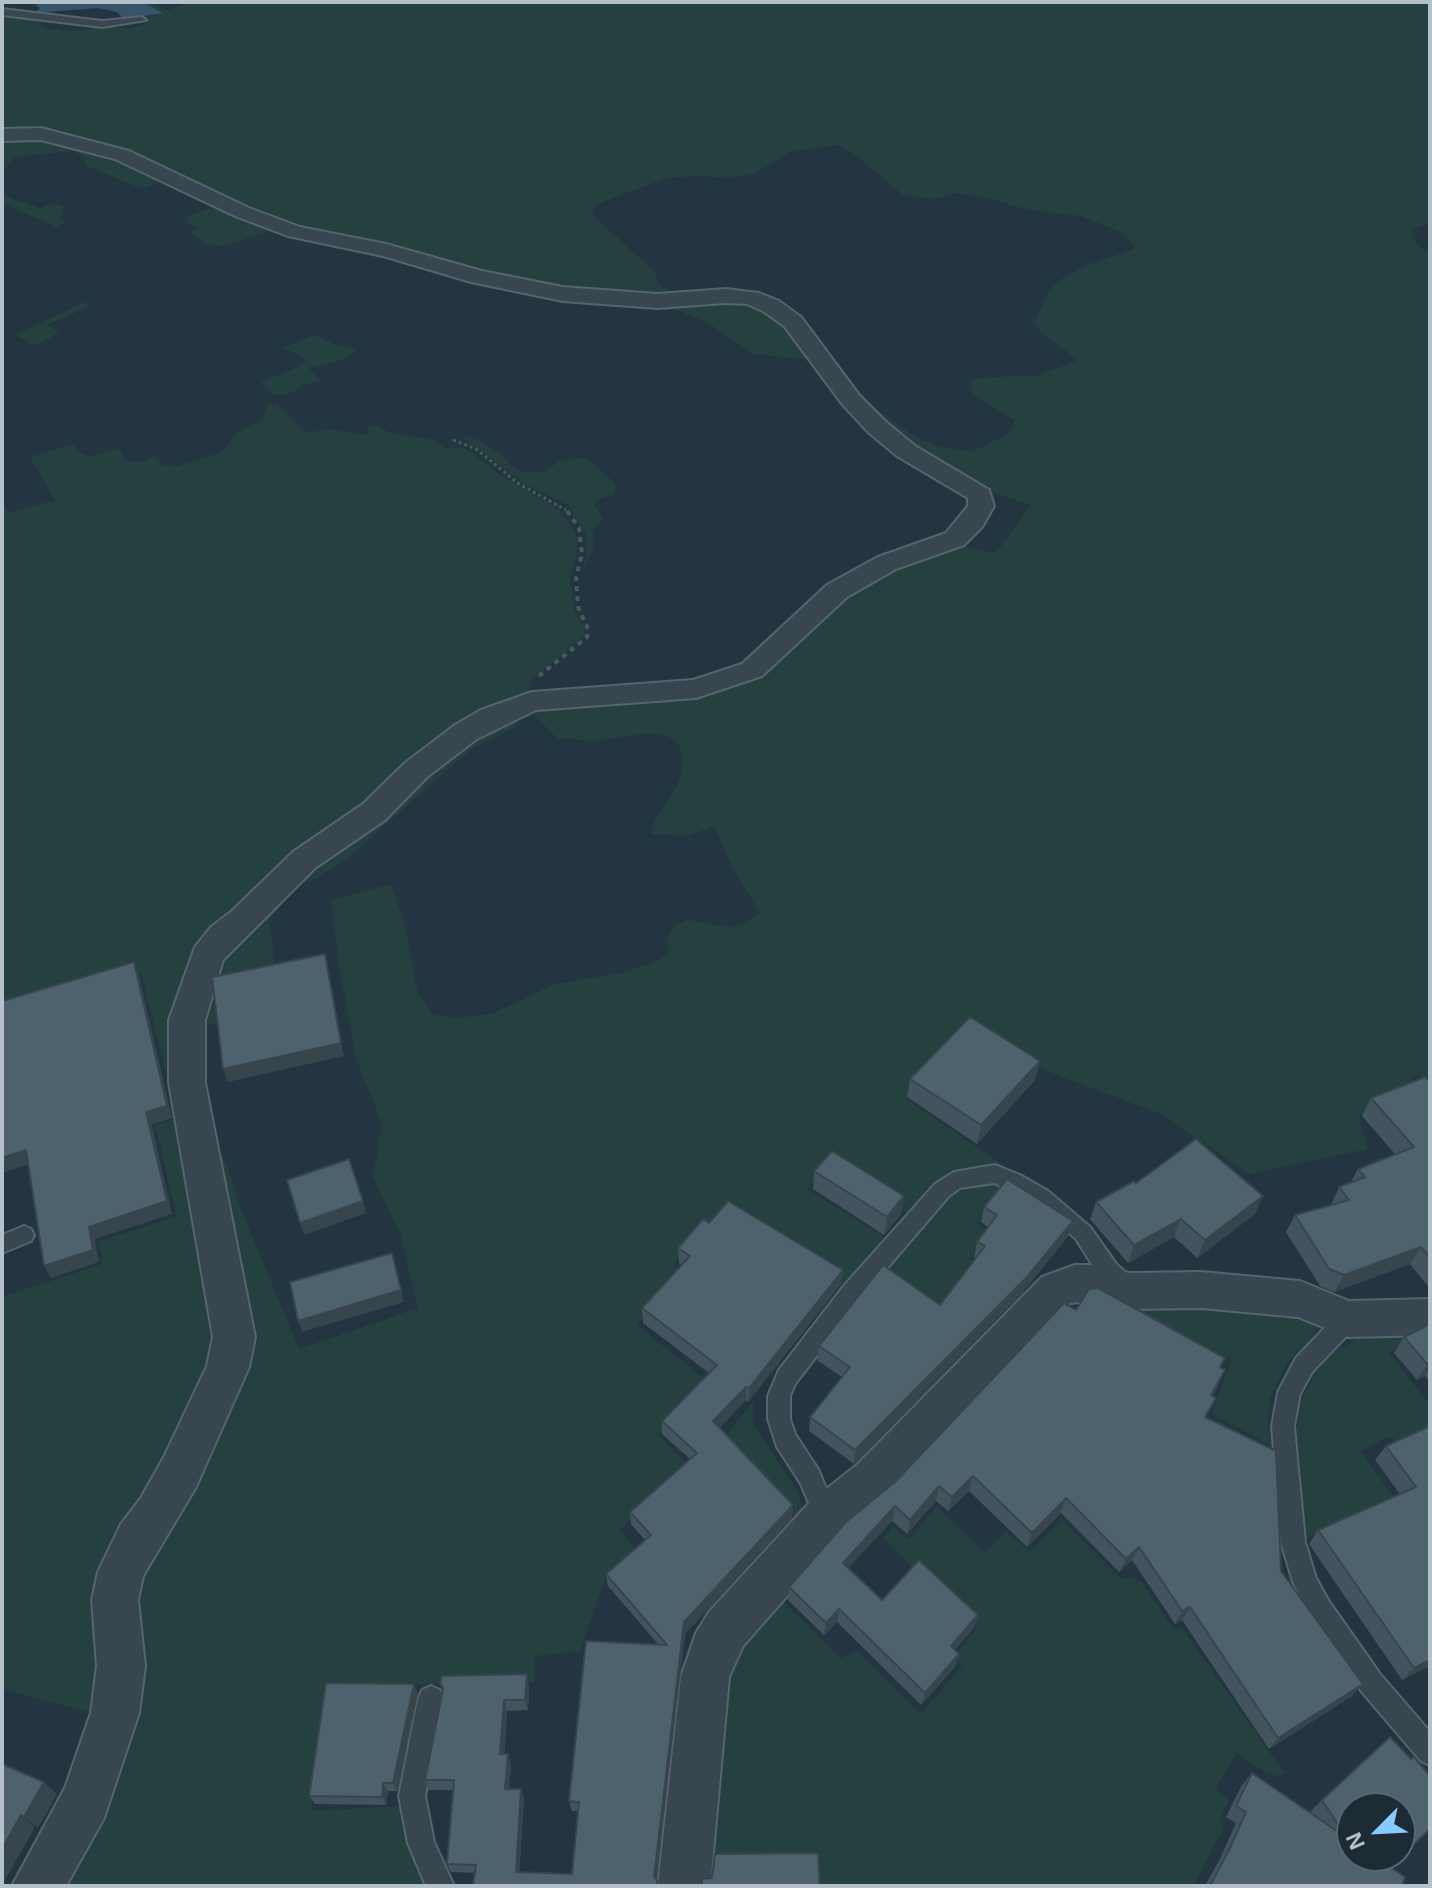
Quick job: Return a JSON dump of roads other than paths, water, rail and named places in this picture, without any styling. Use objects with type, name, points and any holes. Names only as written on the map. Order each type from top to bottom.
[{"type":"street","points":[[2,135],[41,134],[93,146],[171,176],[242,212],[295,232],[386,250],[479,277],[563,294],[618,299],[751,298],[771,306],[793,322],[851,400],[877,427],[906,451],[980,495],[981,506],[973,521],[955,539],[887,563],[837,591],[752,670],[696,689],[532,701],[492,717],[444,748],[394,790],[374,812],[304,860],[244,920],[223,936],[207,956],[187,1020],[187,1083],[234,1337],[228,1367],[180,1472],[157,1513],[137,1540],[121,1572],[115,1600],[121,1666],[115,1713],[86,1800],[38,1886]]},
{"type":"street","points":[[684,1886],[705,1677],[713,1650],[726,1629],[826,1518],[874,1479],[1056,1290],[1075,1283],[1093,1283],[1129,1291],[1201,1290],[1289,1297],[1326,1308],[1348,1319],[1430,1317]]},
{"type":"lane","points":[[2,12],[102,24],[142,20]]},
{"type":"lane","points":[[2,20],[34,17]]},
{"type":"lane","points":[[826,1518],[814,1486],[785,1439],[779,1419],[779,1396],[787,1377],[851,1294],[942,1190],[954,1181],[995,1174],[1041,1197],[1083,1233],[1109,1272],[1129,1291]]},
{"type":"lane","points":[[2,1244],[24,1235]]},
{"type":"lane","points":[[1348,1319],[1304,1365],[1289,1392],[1283,1426],[1293,1542],[1305,1582],[1319,1609],[1371,1683],[1430,1752]]},
{"type":"lane","points":[[431,1699],[412,1796],[421,1843],[440,1886]]},
{"type":"water","points":[[46,2],[143,2],[163,13],[124,19],[117,12],[98,8],[34,13],[40,8],[35,5]]}]
